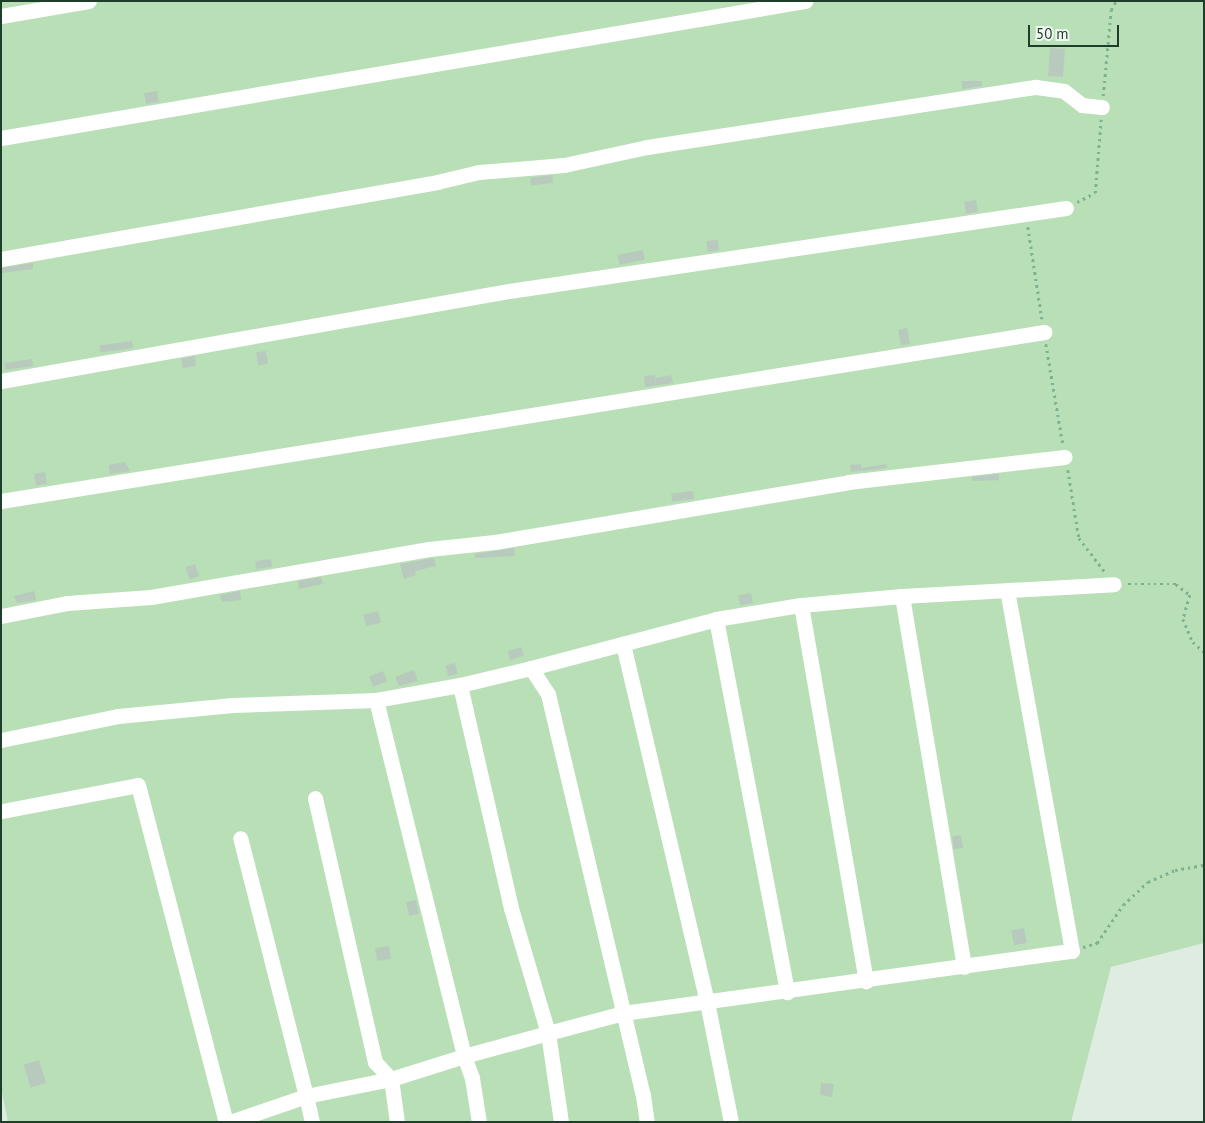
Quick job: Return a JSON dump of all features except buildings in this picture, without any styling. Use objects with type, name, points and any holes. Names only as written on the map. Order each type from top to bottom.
[{"type":"lane","points":[[1,16],[89,1]]},
{"type":"lane","points":[[1,138],[805,1]]},
{"type":"lane","points":[[1,259],[437,182],[479,172],[564,165],[647,147],[1036,87],[1064,91],[1082,105],[1102,107]]},
{"type":"lane","points":[[1,381],[509,291],[1066,208]]},
{"type":"lane","points":[[1,501],[1044,332]]},
{"type":"lane","points":[[1,616],[67,603],[152,597],[429,549],[495,542],[848,482],[1065,457]]},
{"type":"lane","points":[[1,740],[118,716],[232,705],[376,700],[460,685],[716,619],[801,605],[902,596],[1114,584]]},
{"type":"lane","points":[[2,810],[138,786],[228,1122],[306,1096],[391,1078],[623,1013],[787,992],[1072,951],[1007,591]]},
{"type":"lane","points":[[902,596],[964,966]]},
{"type":"lane","points":[[801,605],[866,981]]},
{"type":"lane","points":[[716,619],[787,992]]},
{"type":"lane","points":[[623,644],[707,1002],[731,1122]]},
{"type":"lane","points":[[531,668],[548,694],[623,1013],[646,1122]]},
{"type":"lane","points":[[460,685],[511,908],[548,1033],[561,1122]]},
{"type":"lane","points":[[376,700],[464,1056],[472,1078],[478,1122]]},
{"type":"lane","points":[[315,798],[375,1062],[391,1078],[397,1122]]},
{"type":"lane","points":[[240,838],[312,1122]]},
{"type":"path","points":[[1066,208],[1094,194],[1111,10],[1116,1]]},
{"type":"path","points":[[1034,224],[1026,228],[1079,538],[1114,584],[1176,584],[1190,595],[1183,619],[1193,642],[1204,652]]},
{"type":"path","points":[[1072,951],[1098,943],[1123,905],[1148,882],[1175,870],[1204,865]]},
{"type":"green space","points":[[1,1],[1204,1],[1204,943],[1111,967],[1071,1122],[8,1122],[1,1088]]}]
